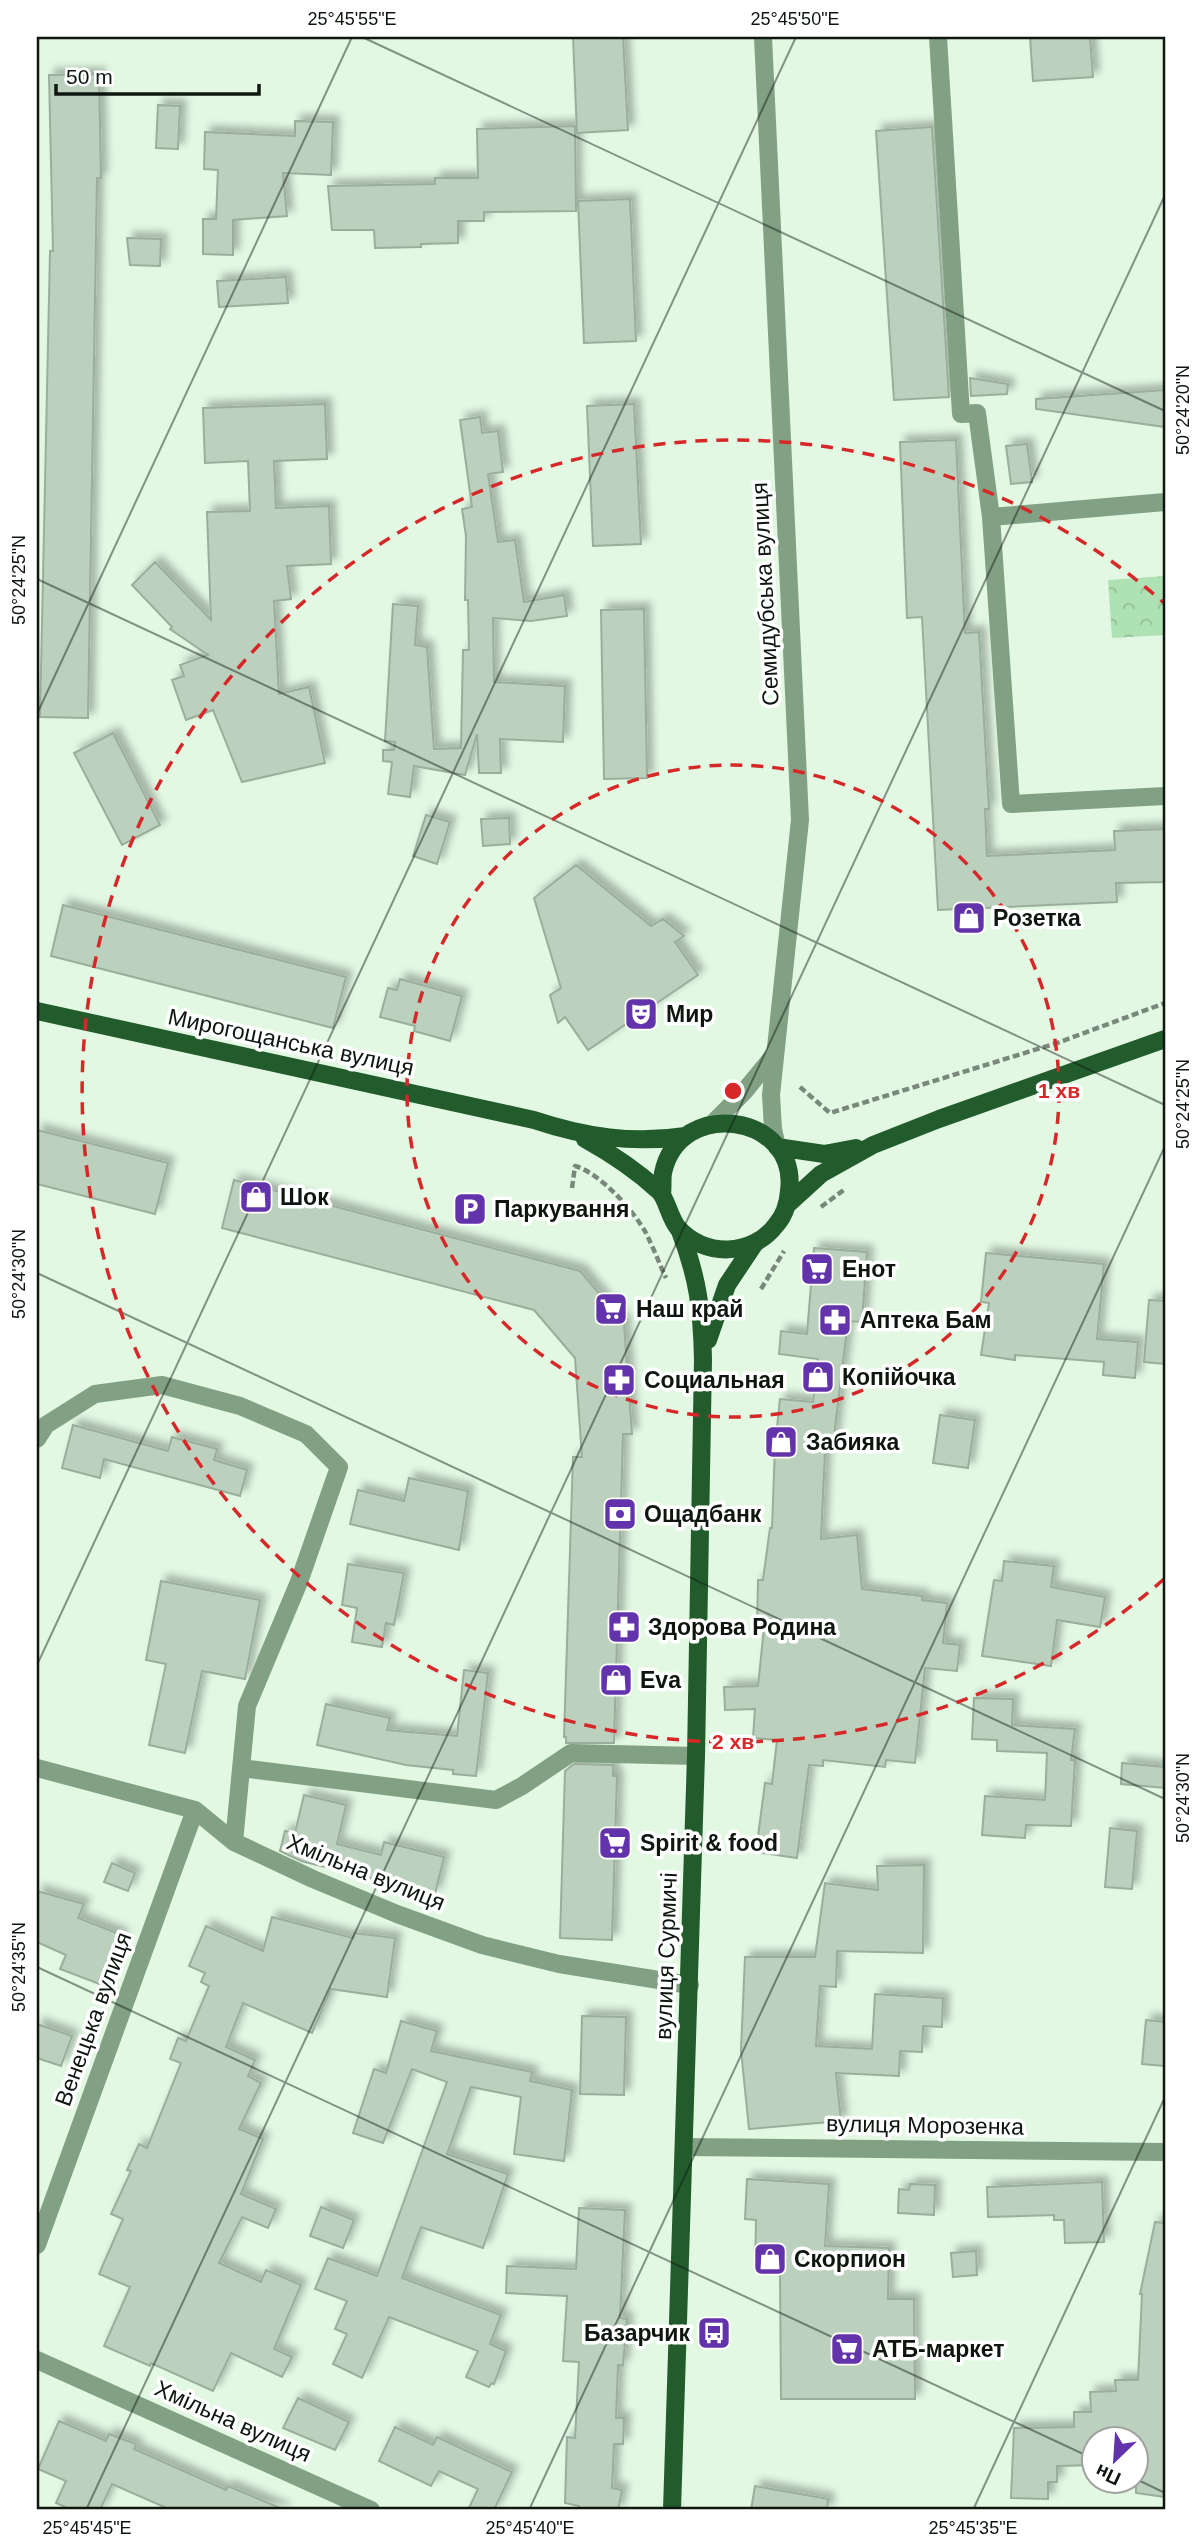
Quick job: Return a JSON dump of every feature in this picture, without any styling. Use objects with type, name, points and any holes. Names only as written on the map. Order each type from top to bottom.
[{"type":"main road","name":"Мирогощанська вулиця","points":[[37,1011],[534,1120],[572,1133]]},
{"type":"main road","points":[[680,1231],[696,1243],[716,1250],[736,1250],[755,1243],[776,1227],[788,1204],[821,1174],[873,1145],[939,1119],[1165,1040]]},
{"type":"main road","points":[[572,1133],[643,1140],[686,1136],[712,1124],[731,1122],[750,1127],[766,1136],[777,1147],[786,1165],[790,1184],[788,1204]]},
{"type":"main road","points":[[572,1133],[631,1166],[663,1194]]},
{"type":"main road","points":[[686,1136],[671,1152],[663,1173],[663,1194],[666,1208],[680,1231],[697,1282],[701,1302],[703,1360]]},
{"type":"main road","points":[[777,1147],[824,1154],[873,1145]]},
{"type":"main road","points":[[703,1360],[727,1285],[755,1243]]},
{"type":"main road","name":"вулиця Сурмичі","points":[[672,2510],[690,1985],[703,1360]]},
{"type":"street","name":"Семидубська вулиця","points":[[763,37],[800,820],[771,1110],[777,1147]]},
{"type":"street","points":[[938,37],[961,414],[977,413],[990,517],[1011,804],[1165,796]]},
{"type":"street","points":[[990,517],[1165,502]]},
{"type":"street","points":[[712,1124],[743,1093],[775,1054]]},
{"type":"street","points":[[37,1439],[46,1425],[95,1394],[162,1385],[240,1406],[306,1434],[339,1467],[299,1583],[247,1706],[234,1842]]},
{"type":"street","points":[[241,1768],[496,1800],[571,1753],[696,1756]]},
{"type":"street","name":"Хмільна вулиця","points":[[37,1768],[195,1810],[234,1842],[397,1914],[482,1945],[559,1964],[690,1985]]},
{"type":"street","name":"Венецька вулиця","points":[[37,2245],[195,1810]]},
{"type":"street","name":"вулиця Морозенка","points":[[684,2147],[1165,2152]]},
{"type":"street","name":"Хмільна вулиця","points":[[37,2360],[371,2510]]},
{"type":"path","points":[[800,1087],[830,1113],[1057,1044],[1165,1003]]},
{"type":"path","points":[[572,1188],[575,1166],[583,1168],[615,1192],[645,1231],[666,1278]]},
{"type":"green space","points":[[1165,576],[1165,635],[1112,638],[1108,580]]},
{"type":"building","points":[[573,37],[623,37],[628,130],[577,133]]},
{"type":"building","points":[[1030,37],[1090,37],[1093,77],[1033,81]]},
{"type":"building","points":[[99,74],[101,178],[97,178],[88,718],[40,717],[50,251],[53,251],[49,75]]},
{"type":"building","points":[[158,105],[180,106],[178,149],[156,148]]},
{"type":"building","points":[[295,121],[333,122],[331,175],[283,173],[287,216],[233,220],[233,255],[203,254],[203,219],[216,219],[218,170],[204,169],[205,132],[295,136]]},
{"type":"building","points":[[575,126],[576,211],[484,212],[484,221],[458,221],[458,243],[421,244],[421,247],[375,248],[374,230],[332,230],[328,186],[435,184],[435,178],[478,178],[477,129]]},
{"type":"building","points":[[932,127],[949,397],[894,400],[876,131]]},
{"type":"building","points":[[630,199],[636,341],[584,343],[578,201]]},
{"type":"building","points":[[127,238],[161,239],[160,266],[130,265]]},
{"type":"building","points":[[286,277],[288,303],[219,307],[217,281]]},
{"type":"building","points":[[970,378],[1008,384],[1007,394],[971,396]]},
{"type":"building","points":[[1165,390],[1165,427],[1036,409],[1036,399]]},
{"type":"building","points":[[325,404],[327,459],[274,461],[276,508],[329,506],[331,564],[287,566],[291,599],[274,601],[279,694],[309,687],[325,763],[242,782],[213,710],[186,720],[172,680],[184,676],[180,665],[208,655],[170,629],[172,627],[132,585],[155,562],[211,620],[207,512],[250,511],[248,461],[205,463],[203,408]]},
{"type":"building","points":[[634,404],[641,544],[593,546],[587,406]]},
{"type":"building","points":[[480,417],[482,433],[498,431],[503,472],[488,474],[498,542],[515,540],[524,602],[564,595],[567,616],[531,621],[493,618],[494,682],[565,686],[563,742],[500,739],[501,773],[479,773],[477,734],[465,775],[414,766],[410,797],[388,794],[392,762],[383,761],[383,750],[394,750],[395,742],[385,741],[393,604],[418,606],[415,645],[427,647],[434,749],[461,748],[463,650],[469,650],[468,600],[465,600],[466,536],[462,509],[472,507],[460,420]]},
{"type":"building","points":[[956,440],[965,633],[979,632],[989,809],[985,809],[987,856],[1115,850],[1114,831],[1165,829],[1165,882],[1116,883],[1117,902],[938,910],[922,617],[907,618],[900,442]]},
{"type":"building","points":[[1027,444],[1032,482],[1011,484],[1006,446]]},
{"type":"building","points":[[644,609],[647,778],[604,779],[601,610]]},
{"type":"building","points":[[113,733],[160,825],[122,845],[74,753]]},
{"type":"building","points":[[426,815],[450,822],[437,864],[413,856]]},
{"type":"building","points":[[509,818],[510,844],[483,846],[481,819]]},
{"type":"building","points":[[576,865],[651,926],[663,919],[684,936],[675,942],[698,975],[588,1050],[565,1017],[558,1023],[550,995],[561,988],[534,898]]},
{"type":"building","points":[[63,905],[346,977],[333,1028],[51,956]]},
{"type":"building","points":[[400,979],[462,996],[450,1041],[414,1031],[415,1026],[380,1017],[388,988],[397,990]]},
{"type":"building","points":[[37,1130],[168,1163],[155,1214],[37,1184]]},
{"type":"building","points":[[234,1180],[580,1271],[624,1323],[632,1434],[623,1434],[614,1743],[566,1743],[564,1737],[573,1457],[582,1457],[575,1358],[534,1310],[222,1228]]},
{"type":"building","points":[[814,1248],[867,1252],[862,1322],[848,1321],[832,1452],[825,1451],[821,1539],[857,1535],[862,1589],[922,1596],[922,1600],[947,1603],[943,1643],[960,1645],[957,1671],[925,1668],[915,1763],[886,1760],[885,1767],[823,1760],[823,1766],[809,1765],[797,1858],[756,1852],[765,1783],[772,1784],[777,1740],[753,1738],[755,1709],[725,1710],[724,1687],[758,1686],[764,1628],[757,1627],[758,1580],[763,1580],[772,1528],[780,1399],[813,1402],[818,1359],[779,1354],[781,1331],[807,1334]]},
{"type":"building","points":[[986,1253],[1104,1264],[1097,1339],[1138,1342],[1135,1378],[1103,1375],[1104,1362],[1015,1355],[1015,1360],[981,1355],[989,1303],[981,1302]]},
{"type":"building","points":[[1149,1300],[1165,1301],[1165,1364],[1144,1362]]},
{"type":"building","points":[[940,1415],[975,1420],[968,1468],[933,1463]]},
{"type":"building","points":[[73,1425],[168,1451],[172,1437],[217,1449],[214,1460],[247,1470],[240,1496],[104,1459],[100,1478],[62,1468]]},
{"type":"building","points":[[409,1478],[468,1491],[459,1550],[350,1524],[358,1490],[404,1501]]},
{"type":"building","points":[[1004,1561],[1054,1566],[1051,1587],[1105,1597],[1100,1627],[1057,1620],[1051,1666],[982,1656],[994,1580],[1002,1581]]},
{"type":"building","points":[[348,1564],[404,1573],[394,1625],[386,1623],[382,1647],[352,1642],[357,1608],[342,1605]]},
{"type":"building","points":[[161,1581],[260,1600],[245,1679],[202,1671],[185,1753],[149,1745],[166,1664],[146,1660]]},
{"type":"building","points":[[464,1670],[488,1673],[476,1776],[453,1774],[453,1770],[406,1765],[317,1745],[326,1704],[390,1718],[387,1730],[457,1736]]},
{"type":"building","points":[[974,1698],[1013,1699],[1012,1725],[1075,1729],[1071,1760],[1075,1760],[1071,1826],[1026,1825],[1025,1838],[982,1835],[985,1796],[1045,1800],[1047,1753],[997,1751],[997,1740],[972,1739]]},
{"type":"building","points":[[1122,1763],[1165,1767],[1165,1788],[1121,1784]]},
{"type":"building","points":[[574,1764],[613,1765],[613,1776],[617,1776],[612,1940],[560,1938],[565,1771]]},
{"type":"building","points":[[304,1795],[346,1805],[337,1844],[381,1855],[384,1842],[444,1857],[435,1894],[301,1861],[280,1851],[285,1831],[295,1833]]},
{"type":"building","points":[[1110,1828],[1137,1831],[1132,1889],[1105,1887]]},
{"type":"building","points":[[112,1863],[135,1873],[128,1891],[104,1882]]},
{"type":"building","points":[[924,1865],[923,1953],[837,1951],[836,1987],[820,1986],[816,2046],[872,2049],[875,1994],[943,1998],[942,2027],[923,2026],[922,2052],[900,2051],[899,2076],[836,2073],[841,2121],[749,2129],[741,2050],[745,1957],[815,1957],[825,1883],[878,1890],[877,1866]]},
{"type":"building","points":[[37,1891],[84,1904],[78,1918],[122,1935],[102,1985],[60,1969],[66,1955],[37,1942]]},
{"type":"building","points":[[272,1917],[353,1938],[354,1933],[395,1938],[387,1997],[331,1989],[312,2033],[243,2003],[226,2047],[255,2060],[248,2076],[261,2083],[239,2129],[263,2139],[241,2194],[276,2209],[268,2228],[242,2217],[219,2263],[261,2282],[266,2270],[301,2285],[274,2349],[292,2357],[282,2377],[231,2353],[213,2391],[151,2363],[150,2366],[104,2346],[130,2287],[99,2274],[123,2219],[111,2214],[131,2171],[127,2170],[139,2144],[147,2148],[181,2063],[170,2059],[178,2038],[186,2041],[209,1986],[201,1982],[205,1973],[189,1966],[206,1926],[263,1951]]},
{"type":"building","points":[[582,2016],[626,2017],[624,2095],[580,2094]]},
{"type":"building","points":[[1146,2020],[1165,2022],[1165,2066],[1142,2064]]},
{"type":"building","points":[[401,2021],[437,2031],[431,2051],[532,2072],[530,2081],[572,2090],[564,2161],[514,2154],[521,2097],[471,2087],[447,2154],[508,2174],[483,2248],[421,2227],[402,2278],[501,2315],[490,2344],[506,2351],[494,2384],[489,2387],[466,2377],[478,2351],[389,2317],[362,2378],[333,2364],[347,2334],[335,2329],[347,2301],[315,2289],[328,2258],[377,2276],[447,2082],[412,2069],[383,2143],[353,2133],[374,2069],[386,2073]]},
{"type":"building","points":[[37,2024],[72,2036],[61,2066],[37,2058]]},
{"type":"building","points":[[747,2179],[829,2184],[825,2246],[889,2248],[888,2299],[914,2299],[915,2399],[781,2399],[780,2270],[755,2269],[756,2220],[745,2219]]},
{"type":"building","points":[[1102,2182],[1104,2242],[1065,2243],[1064,2220],[1054,2220],[1054,2215],[988,2217],[987,2187]]},
{"type":"building","points":[[910,2184],[935,2185],[934,2215],[898,2213],[899,2189],[909,2190]]},
{"type":"building","points":[[321,2207],[354,2220],[343,2248],[310,2236]]},
{"type":"building","points":[[579,2208],[625,2210],[620,2318],[627,2319],[623,2365],[618,2365],[616,2418],[624,2418],[623,2444],[614,2444],[612,2488],[622,2490],[618,2510],[578,2510],[579,2506],[565,2503],[567,2437],[575,2438],[579,2362],[563,2361],[567,2296],[506,2293],[507,2266],[576,2269]]},
{"type":"building","points":[[1155,2222],[1165,2223],[1165,2497],[1143,2494],[1150,2494],[1150,2424],[1080,2424],[1080,2465],[1057,2466],[1057,2482],[1048,2482],[1048,2499],[1011,2498],[1014,2428],[1074,2427],[1074,2412],[1091,2412],[1090,2392],[1116,2391],[1115,2380],[1138,2380],[1140,2294]]},
{"type":"building","points":[[976,2251],[977,2275],[953,2277],[951,2253]]},
{"type":"building","points":[[298,2398],[349,2422],[335,2450],[283,2428]]},
{"type":"building","points":[[59,2421],[106,2441],[109,2434],[136,2444],[134,2449],[226,2490],[228,2486],[285,2510],[171,2510],[112,2484],[100,2510],[72,2510],[56,2503],[66,2481],[38,2469]]},
{"type":"building","points":[[395,2427],[433,2445],[437,2437],[512,2472],[494,2510],[468,2510],[478,2489],[439,2471],[431,2486],[379,2461]]},
{"type":"building","points":[[755,2486],[828,2499],[827,2510],[751,2510]]},
{"type":"place","name":"Розетка","points":[[969,918]]},
{"type":"place","name":"Мир","points":[[641,1014]]},
{"type":"place","name":"Шок","points":[[256,1197]]},
{"type":"place","name":"Паркування","points":[[470,1209]]},
{"type":"place","name":"Енот","points":[[817,1269]]},
{"type":"place","name":"Наш край","points":[[611,1309]]},
{"type":"place","name":"Аптека Бам","points":[[835,1320]]},
{"type":"place","name":"Копійочка","points":[[818,1377]]},
{"type":"place","name":"Социальная","points":[[619,1380]]},
{"type":"place","name":"Забияка","points":[[781,1442]]},
{"type":"place","name":"Ощадбанк","points":[[620,1514]]},
{"type":"place","name":"Здорова Родина","points":[[624,1627]]},
{"type":"place","name":"Eva","points":[[616,1680]]},
{"type":"place","name":"Spirit & food","points":[[615,1843]]},
{"type":"place","name":"Скорпион","points":[[770,2259]]},
{"type":"place","name":"Базарчик","points":[[714,2333]]},
{"type":"place","name":"АТБ-маркет","points":[[847,2349]]}]
